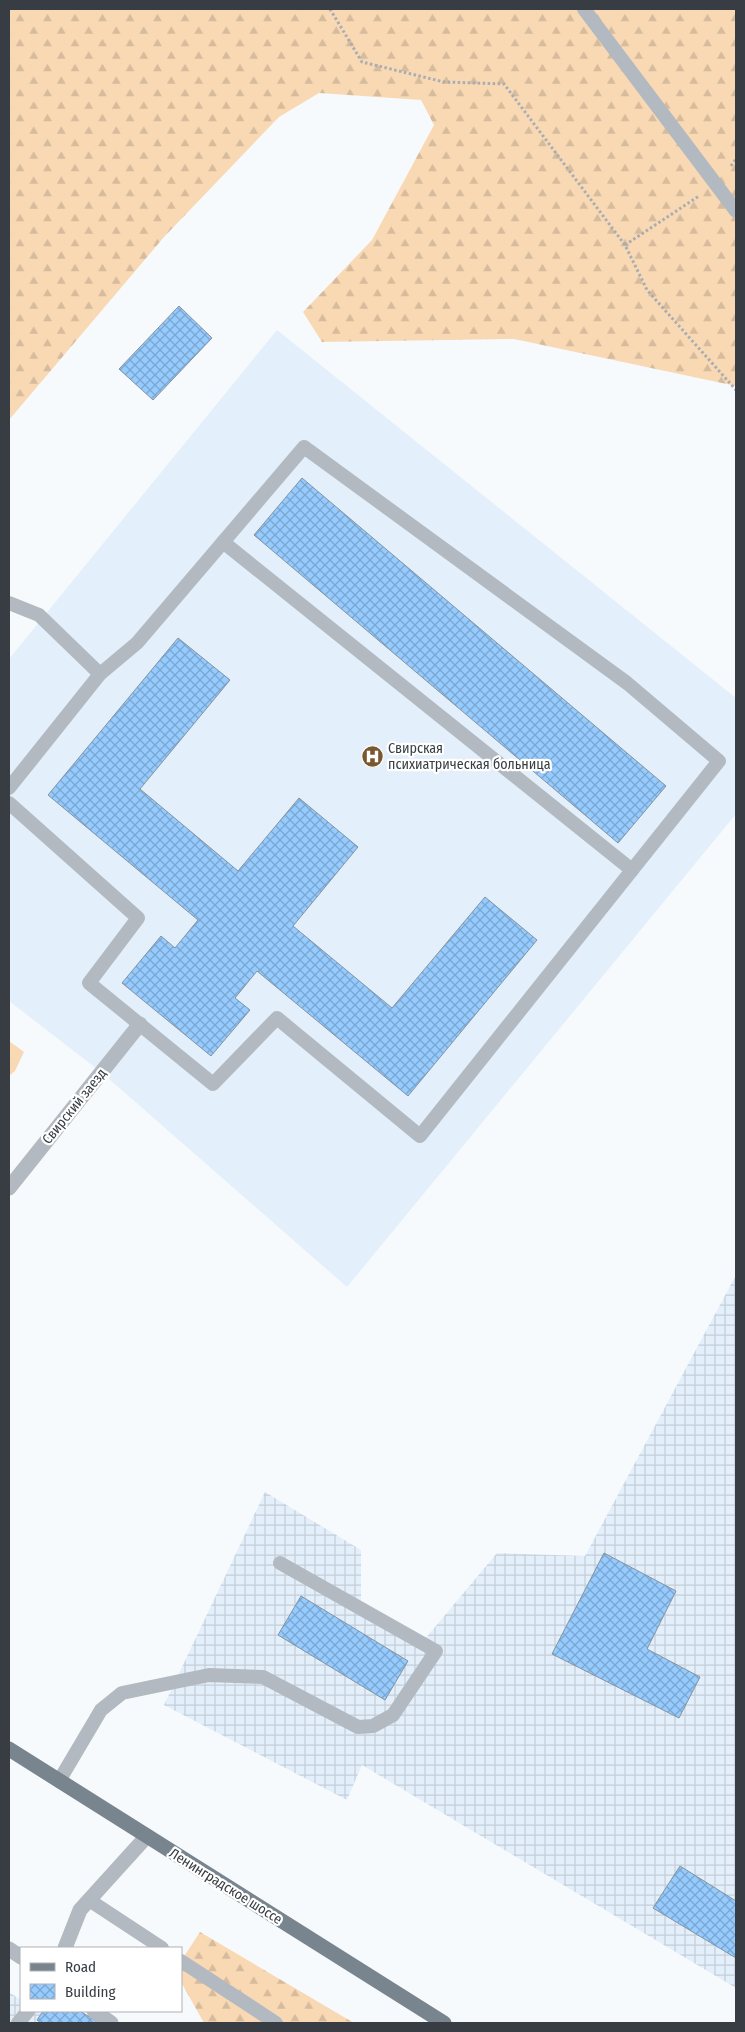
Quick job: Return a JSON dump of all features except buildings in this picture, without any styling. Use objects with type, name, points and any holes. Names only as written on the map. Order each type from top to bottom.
[{"type":"main road","name":"Ленинградское шоссе","points":[[9,1749],[444,2023]]},
{"type":"street","name":"Свирский заезд","points":[[9,1188],[140,1024]]},
{"type":"street","points":[[65,1947],[80,1910],[147,1836]]},
{"type":"street","points":[[9,1950],[20,1956]]},
{"type":"street","points":[[95,2012],[111,2023]]},
{"type":"lane","points":[[584,9],[736,211]]},
{"type":"lane","points":[[9,788],[100,674],[137,643],[304,447],[627,683],[719,761],[420,1136],[277,1018],[213,1084],[89,983],[138,918],[9,803]]},
{"type":"lane","points":[[223,542],[632,870]]},
{"type":"lane","points":[[9,603],[39,615],[100,674]]},
{"type":"lane","points":[[59,1781],[101,1710],[122,1693],[209,1675],[262,1677],[358,1727],[373,1726],[393,1715],[436,1651],[280,1563]]},
{"type":"lane","points":[[89,1900],[160,1947]]},
{"type":"lane","points":[[182,1962],[276,2023]]},
{"type":"lane","points":[[18,2023],[27,2012]]},
{"type":"path","points":[[330,9],[362,62],[444,82],[504,84],[625,246],[647,290],[736,390]]},
{"type":"path","points":[[625,246],[715,185],[736,159]]},
{"type":"shaded area","name":"Свирская психиатрическая больница","points":[[277,330],[736,698],[736,814],[347,1287],[101,1072],[9,1001],[9,659]]},
{"type":"shaded area","points":[[736,1275],[736,1988],[362,1765],[347,1800],[164,1705],[265,1492],[361,1550],[361,1613],[419,1646],[497,1553],[585,1556]]},
{"type":"shaded area","points":[[9,1992],[20,1999],[20,2012],[39,2012],[56,2023],[9,2023]]},
{"type":"green space","points":[[9,9],[736,9],[736,386],[514,339],[322,342],[303,312],[372,240],[434,125],[421,100],[319,93],[279,117],[164,237],[9,420]]},
{"type":"green space","points":[[9,1041],[24,1052],[15,1071],[9,1076]]},
{"type":"green space","points":[[200,1932],[354,2023],[204,2023],[182,1984],[182,1959]]},
{"type":"place","name":"Свирская психиатрическая больница","points":[[372,756]]}]
